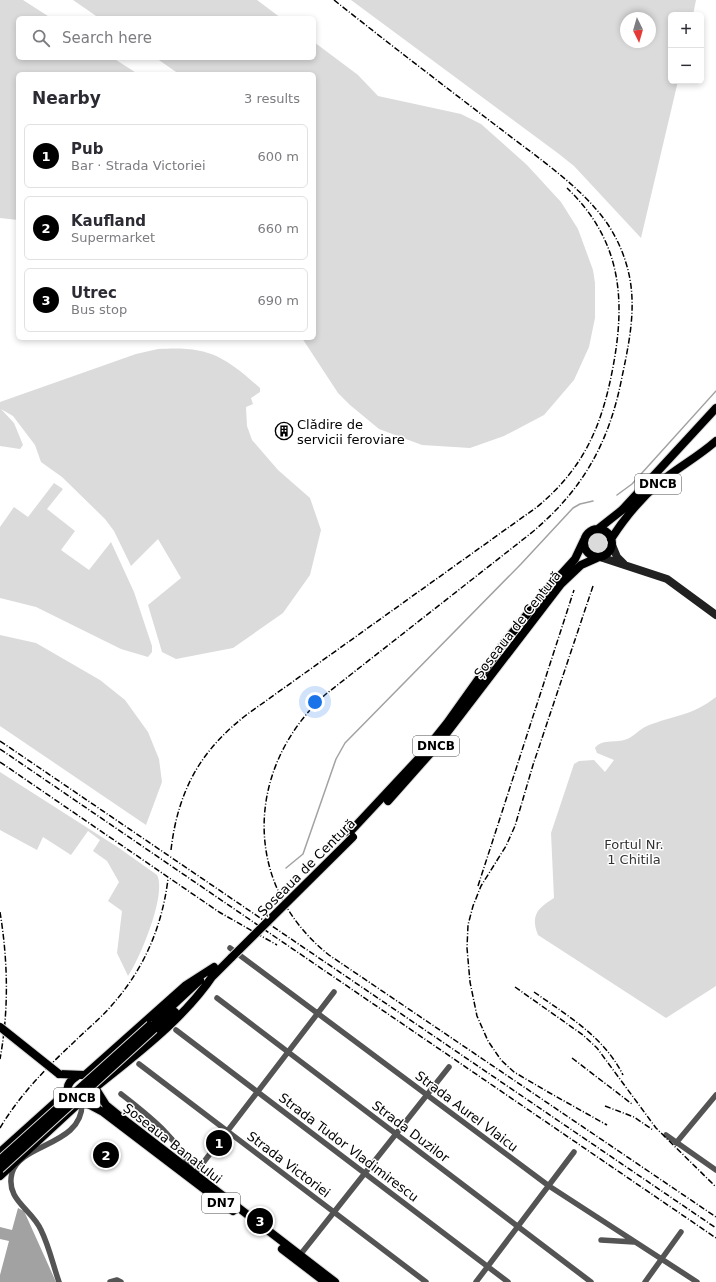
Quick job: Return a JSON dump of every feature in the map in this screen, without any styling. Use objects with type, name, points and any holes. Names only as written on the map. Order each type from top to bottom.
[{"type":"main road","name":"Șoseaua de Centură","points":[[351,835],[419,758],[447,723],[504,643],[545,592],[575,559],[588,533],[598,529],[622,510],[716,408]]},
{"type":"main road","name":"Șoseaua de Centură","points":[[0,1169],[186,995],[214,971],[230,953],[418,768],[562,584],[581,564],[599,557],[609,551],[611,542],[622,523],[649,492],[668,476],[697,457],[716,441]]},
{"type":"main road","points":[[598,529],[605,531],[611,542]]},
{"type":"main road","points":[[584,540],[587,552],[599,557]]},
{"type":"main road","points":[[0,1152],[68,1089],[70,1081],[81,1076],[186,985],[214,971]]},
{"type":"main road","points":[[0,1176],[82,1103],[92,1099],[96,1088],[194,1002],[214,971]]},
{"type":"main road","name":"DN7","points":[[0,1027],[59,1074],[71,1097],[82,1103]]},
{"type":"main road","name":"Șoseaua de Centură","points":[[0,1160],[152,1027]]},
{"type":"main road","points":[[59,1074],[81,1076]]},
{"type":"main road","name":"DN7","points":[[81,1076],[91,1078],[96,1088]]},
{"type":"main road","name":"Șoseaua Banatului","points":[[96,1088],[106,1105],[192,1177],[325,1282]]},
{"type":"main road","name":"Șoseaua Banatului","points":[[82,1103],[103,1112],[335,1282]]},
{"type":"street","points":[[611,542],[617,557],[624,564]]},
{"type":"street","points":[[599,557],[667,579],[716,615]]},
{"type":"street","name":"Strada Aurel Vlaicu","points":[[230,953],[318,1012],[549,1186],[697,1282]]},
{"type":"street","points":[[192,1177],[334,992]]},
{"type":"street","name":"Strada Duzilor","points":[[217,998],[592,1282]]},
{"type":"street","name":"Strada Tudor Vladimirescu","points":[[176,1030],[508,1282]]},
{"type":"street","name":"Strada Victoriei","points":[[139,1064],[426,1282]]},
{"type":"street","points":[[300,1255],[449,1067]]},
{"type":"street","points":[[121,1094],[154,1121],[170,1137],[189,1164],[192,1177]]},
{"type":"street","points":[[676,1143],[716,1095]]},
{"type":"street","points":[[59,1282],[39,1224],[13,1195],[12,1178],[14,1168],[22,1159],[51,1143],[73,1127],[81,1117],[82,1103]]},
{"type":"street","points":[[666,1135],[716,1169]]},
{"type":"street","points":[[476,1282],[574,1152]]},
{"type":"street","points":[[645,1282],[681,1232]]},
{"type":"street","points":[[601,1240],[636,1242]]},
{"type":"street","points":[[110,1282],[117,1280],[121,1282]]},
{"type":"green space","points":[[0,0],[23,0],[48,16],[16,16],[16,60],[116,60],[135,72],[16,72],[16,220],[0,218]]},
{"type":"green space","points":[[73,0],[257,0],[278,16],[96,16]]},
{"type":"green space","points":[[351,0],[696,0],[694,12],[668,12],[668,84],[677,84],[641,238],[574,166]]},
{"type":"green space","points":[[316,44],[358,75],[378,96],[461,114],[481,124],[527,165],[561,202],[578,229],[593,270],[595,283],[595,318],[589,347],[574,380],[544,415],[504,436],[470,448],[422,445],[379,429],[338,393],[303,340],[316,340],[316,72],[176,72],[159,60],[316,60]]},
{"type":"green space","points":[[158,349],[190,349],[214,355],[225,360],[260,388],[260,392],[251,398],[253,404],[246,407],[247,426],[252,440],[278,470],[310,498],[321,530],[310,575],[283,613],[233,648],[176,659],[162,652],[148,605],[181,578],[158,539],[131,566],[114,531],[105,519],[62,477],[41,462],[35,445],[13,416],[1,409],[14,423],[23,445],[20,449],[0,446],[0,402],[136,354]]},
{"type":"green space","points":[[54,483],[63,489],[47,509],[75,531],[61,550],[89,570],[111,542],[134,592],[152,646],[152,652],[148,657],[121,649],[36,607],[0,598],[0,527],[14,507],[28,517]]},
{"type":"green space","points":[[597,533],[604,536],[607,543],[604,550],[597,553],[590,550],[587,543],[590,536]]},
{"type":"green space","points":[[0,635],[36,643],[100,680],[125,700],[148,732],[159,759],[162,782],[146,825],[0,726]]},
{"type":"green space","name":"Fortul Nr. 1 Chitila","points":[[716,697],[716,986],[666,1018],[538,935],[535,917],[544,905],[554,898],[551,833],[574,764],[579,761],[594,760],[605,772],[614,760],[597,753],[595,748],[598,745],[604,742],[627,739],[647,726],[691,712]]},
{"type":"green space","points":[[0,772],[119,848],[157,875],[159,884],[158,896],[151,926],[139,955],[128,976],[117,953],[122,911],[108,901],[119,882],[107,861],[93,851],[100,840],[88,831],[71,855],[43,837],[37,850],[0,830]]},
{"type":"shaded area","points":[[18,1208],[24,1211],[56,1282],[0,1282],[0,1275],[9,1241],[0,1239],[0,1227],[12,1230]]},
{"type":"waterway","points":[[617,495],[632,484],[716,391]]},
{"type":"waterway","points":[[286,868],[303,854],[336,759],[345,743],[521,564],[573,508],[580,504],[593,501]]},
{"type":"railway","points":[[334,0],[549,166],[585,197],[605,220],[621,248],[630,277],[632,292],[632,320],[622,377],[609,424],[601,445],[579,483],[548,518],[530,534],[326,694],[299,723],[280,756],[268,790],[264,826],[268,861],[280,895],[300,927],[329,955],[716,1217]]},
{"type":"railway","points":[[171,850],[174,828],[179,808],[186,790],[205,756],[232,727],[249,713],[537,507],[567,477],[579,461],[597,427],[609,388],[617,342],[619,317],[618,294],[615,271],[609,249],[599,228],[585,208],[567,188]]},
{"type":"railway","points":[[593,586],[533,765],[515,826],[506,846],[481,886],[473,906],[468,925],[467,948],[470,982],[477,1016],[488,1041],[501,1060],[514,1072],[607,1125]]},
{"type":"railway","points":[[478,886],[574,590]]},
{"type":"railway","points":[[0,741],[716,1228]]},
{"type":"railway","points":[[0,749],[716,1238]]},
{"type":"railway","points":[[0,762],[219,912],[277,945]]},
{"type":"railway","points":[[0,1128],[7,1116],[34,1083],[53,1062],[98,1020],[133,977],[150,946],[156,930],[161,914],[168,879]]},
{"type":"railway","points":[[0,912],[6,967],[5,1022],[0,1059]]},
{"type":"railway","points":[[515,987],[583,1035],[597,1048],[656,1128],[716,1187]]},
{"type":"railway","points":[[534,992],[584,1028],[595,1038],[606,1049],[623,1075]]},
{"type":"railway","points":[[572,1058],[632,1104]]},
{"type":"railway","points":[[605,1106],[634,1117],[653,1130]]},
{"type":"place","name":"Clădire de servicii feroviare","points":[[284,431]]},
{"type":"place","name":"Pub","points":[[219,1143]]},
{"type":"place","name":"Kaufland","points":[[106,1155]]},
{"type":"place","name":"Utrec","points":[[260,1221]]}]
